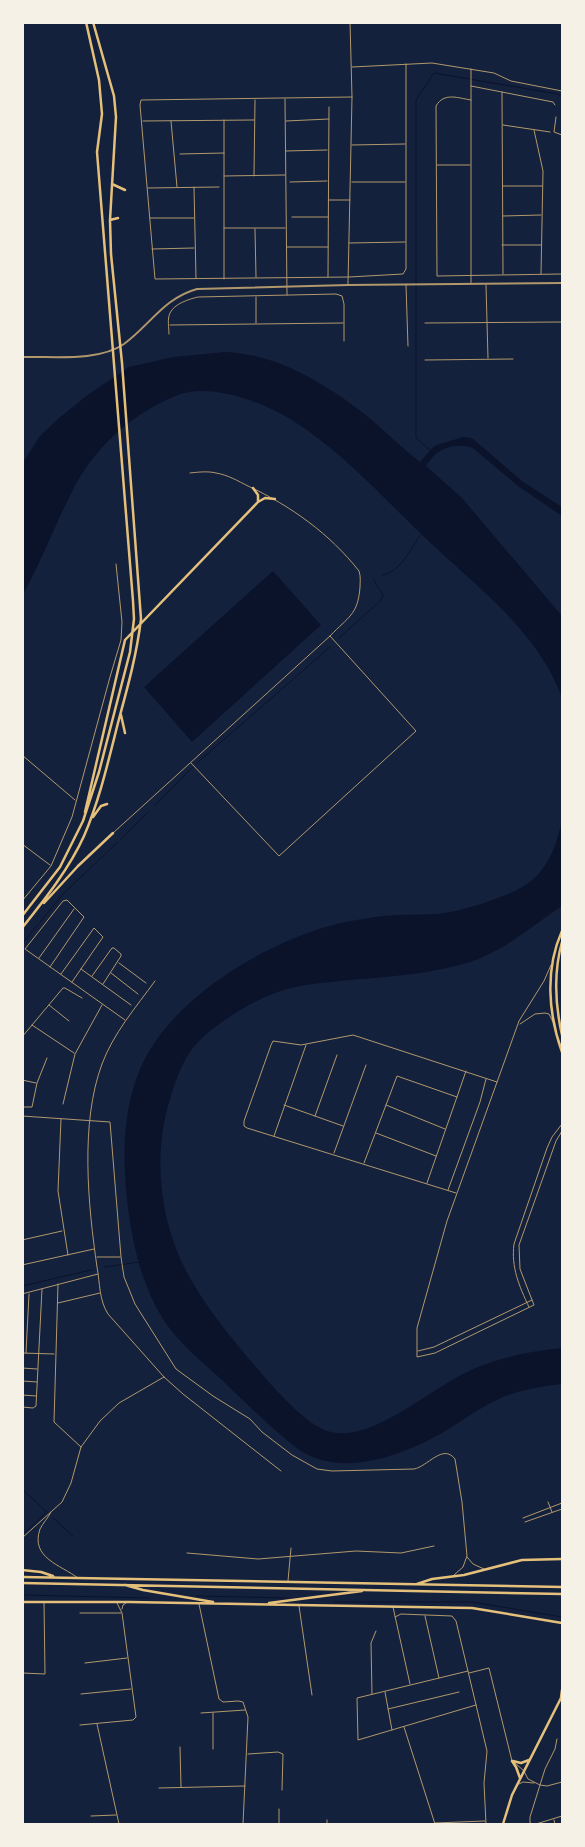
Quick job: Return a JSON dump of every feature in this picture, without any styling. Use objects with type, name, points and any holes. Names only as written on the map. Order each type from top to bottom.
[{"type":"main road","points":[[22,916],[60,867],[83,821],[97,779],[130,652],[134,619],[96,152],[102,114],[99,80],[86,22]]},
{"type":"main road","points":[[89,823],[105,774],[121,713],[139,638],[141,619],[139,576],[111,254],[110,220],[116,118],[115,103],[92,22]]},
{"type":"main road","points":[[112,184],[126,190]]},
{"type":"main road","points":[[110,220],[118,218]]},
{"type":"main road","points":[[253,488],[258,495],[258,502]]},
{"type":"main road","points":[[83,821],[125,640],[258,502],[265,498],[275,499]]},
{"type":"main road","points":[[121,713],[125,733]]},
{"type":"main road","points":[[37,910],[75,853],[97,810],[108,804]]},
{"type":"main road","points":[[22,928],[78,866],[113,833]]},
{"type":"main road","points":[[562,931],[552,964],[551,985],[554,1024],[562,1052]]},
{"type":"main road","points":[[562,942],[557,969],[556,996],[562,1035]]},
{"type":"main road","points":[[416,1584],[530,1559],[562,1559]]},
{"type":"main road","points":[[22,1570],[41,1572],[57,1577]]},
{"type":"main road","points":[[22,1577],[562,1587]]},
{"type":"main road","points":[[22,1583],[562,1594]]},
{"type":"main road","points":[[122,1584],[143,1590],[219,1604]]},
{"type":"main road","points":[[259,1604],[369,1590]]},
{"type":"main road","points":[[22,1602],[199,1603],[478,1609],[562,1622]]},
{"type":"main road","points":[[503,1824],[517,1785],[562,1697],[562,1690]]},
{"type":"main road","points":[[512,1761],[521,1763],[530,1759]]},
{"type":"main road","points":[[512,1761],[518,1771],[520,1780]]},
{"type":"street","points":[[348,285],[352,97],[350,22]]},
{"type":"street","points":[[351,67],[432,63],[494,73],[511,81],[562,91]]},
{"type":"street","points":[[352,97],[141,100],[141,121],[154,276],[157,280],[348,278],[402,275],[405,272],[406,242],[406,64]]},
{"type":"street","points":[[471,69],[471,284]]},
{"type":"street","points":[[471,86],[553,102],[555,105]]},
{"type":"street","points":[[502,92],[503,276]]},
{"type":"street","points":[[471,100],[446,96],[438,103],[437,276],[562,274]]},
{"type":"street","points":[[254,176],[255,99]]},
{"type":"street","points":[[285,99],[287,295]]},
{"type":"street","points":[[328,278],[329,107]]},
{"type":"street","points":[[556,117],[554,132],[562,135]]},
{"type":"street","points":[[285,121],[329,119]]},
{"type":"street","points":[[172,120],[177,187]]},
{"type":"street","points":[[224,120],[224,279]]},
{"type":"street","points":[[141,121],[254,120]]},
{"type":"street","points":[[502,125],[550,132]]},
{"type":"street","points":[[534,130],[543,166],[541,274]]},
{"type":"street","points":[[351,144],[406,144]]},
{"type":"street","points":[[285,151],[329,150]]},
{"type":"street","points":[[180,154],[224,153]]},
{"type":"street","points":[[437,165],[471,165]]},
{"type":"street","points":[[224,176],[286,175]]},
{"type":"street","points":[[290,182],[328,181]]},
{"type":"street","points":[[350,182],[406,182]]},
{"type":"street","points":[[502,186],[543,186]]},
{"type":"street","points":[[194,187],[196,279]]},
{"type":"street","points":[[147,188],[219,187]]},
{"type":"street","points":[[328,200],[350,200]]},
{"type":"street","points":[[502,216],[542,215]]},
{"type":"street","points":[[292,217],[328,217]]},
{"type":"street","points":[[149,218],[195,218]]},
{"type":"street","points":[[224,228],[286,228]]},
{"type":"street","points":[[255,228],[256,278]]},
{"type":"street","points":[[349,243],[406,242]]},
{"type":"street","points":[[502,245],[541,245]]},
{"type":"street","points":[[286,247],[328,246]]},
{"type":"street","points":[[152,249],[195,248]]},
{"type":"street","points":[[22,357],[94,356],[106,352],[123,344],[172,300],[184,293],[197,290],[348,285],[562,283]]},
{"type":"street","points":[[486,284],[488,359]]},
{"type":"street","points":[[408,285],[408,346]]},
{"type":"street","points":[[169,334],[169,315],[171,312],[180,304],[193,298],[208,296],[336,294],[342,296],[344,304],[344,341]]},
{"type":"street","points":[[256,296],[256,324]]},
{"type":"street","points":[[425,323],[562,322]]},
{"type":"street","points":[[169,325],[344,323]]},
{"type":"street","points":[[424,360],[513,359]]},
{"type":"street","points":[[113,833],[330,636],[357,608],[360,574],[328,538],[275,499],[253,488],[216,472],[190,473]]},
{"type":"street","points":[[22,901],[51,866],[72,817],[123,633],[116,564]]},
{"type":"street","points":[[191,762],[279,856],[286,850],[416,731],[330,636]]},
{"type":"street","points":[[22,755],[76,800]]},
{"type":"street","points":[[22,844],[51,866]]},
{"type":"street","points":[[50,967],[84,917],[65,900],[25,949],[61,975],[72,982],[126,1021]]},
{"type":"street","points":[[39,959],[75,908]]},
{"type":"street","points":[[61,975],[94,928],[103,937],[72,982]]},
{"type":"street","points":[[92,976],[112,948],[114,948],[122,956],[103,984]]},
{"type":"street","points":[[118,962],[146,983]]},
{"type":"street","points":[[552,964],[544,981],[519,1021],[457,1194],[439,1247],[421,1311],[417,1328],[417,1357],[435,1353],[534,1305],[520,1269],[519,1245],[556,1140],[562,1131]]},
{"type":"street","points":[[81,968],[131,1005]]},
{"type":"street","points":[[111,973],[138,994]]},
{"type":"street","points":[[154,981],[112,1043],[102,1063],[96,1082],[90,1122],[88,1170],[94,1249],[102,1302],[108,1314],[164,1377],[190,1400],[281,1471]]},
{"type":"street","points":[[22,1037],[48,1004],[64,988],[82,998]]},
{"type":"street","points":[[48,1004],[69,1021]]},
{"type":"street","points":[[63,1104],[75,1054],[102,1004]]},
{"type":"street","points":[[519,1024],[535,1014],[545,1013],[549,1014],[554,1024]]},
{"type":"street","points":[[31,1025],[75,1054]]},
{"type":"street","points":[[457,1194],[244,1126],[260,1075],[273,1041],[296,1045],[353,1035],[498,1082]]},
{"type":"street","points":[[274,1136],[306,1044]]},
{"type":"street","points":[[314,1116],[337,1055]]},
{"type":"street","points":[[22,1107],[32,1107],[37,1083],[47,1058]]},
{"type":"street","points":[[334,1154],[366,1065]]},
{"type":"street","points":[[427,1184],[466,1072]]},
{"type":"street","points":[[364,1164],[397,1076],[457,1097]]},
{"type":"street","points":[[448,1190],[480,1102],[486,1078]]},
{"type":"street","points":[[22,1080],[37,1083]]},
{"type":"street","points":[[284,1105],[343,1126]]},
{"type":"street","points":[[386,1105],[446,1129]]},
{"type":"street","points":[[22,1116],[110,1122],[124,1277],[135,1304],[176,1369],[213,1396],[250,1419],[262,1432],[292,1455],[317,1469],[366,1472],[421,1468],[441,1454],[447,1453],[452,1455],[460,1486],[467,1556],[465,1564],[449,1578]]},
{"type":"street","points":[[61,1119],[58,1192],[68,1255]]},
{"type":"street","points":[[529,1308],[514,1267],[512,1257],[514,1244],[547,1148],[552,1137],[562,1124]]},
{"type":"street","points":[[376,1133],[437,1156]]},
{"type":"street","points":[[22,1240],[63,1230]]},
{"type":"street","points":[[22,1265],[94,1249]]},
{"type":"street","points":[[96,1257],[121,1257]]},
{"type":"street","points":[[22,1294],[98,1274]]},
{"type":"street","points":[[58,1284],[54,1422],[81,1447]]},
{"type":"street","points":[[22,1407],[36,1407],[42,1289]]},
{"type":"street","points":[[26,1353],[29,1293]]},
{"type":"street","points":[[58,1303],[100,1293]]},
{"type":"street","points":[[417,1351],[434,1347],[532,1300]]},
{"type":"street","points":[[22,1312],[28,1312]]},
{"type":"street","points":[[22,1324],[28,1325]]},
{"type":"street","points":[[22,1339],[27,1339]]},
{"type":"street","points":[[22,1353],[56,1354]]},
{"type":"street","points":[[22,1368],[38,1369]]},
{"type":"street","points":[[22,1538],[65,1498],[81,1447],[110,1409],[164,1377]]},
{"type":"street","points":[[22,1381],[38,1382]]},
{"type":"street","points":[[22,1395],[37,1396]]},
{"type":"street","points":[[548,1502],[553,1513]]},
{"type":"street","points":[[523,1518],[562,1503]]},
{"type":"street","points":[[525,1522],[562,1509]]},
{"type":"street","points":[[52,1512],[41,1528],[40,1548],[50,1562],[78,1578]]},
{"type":"street","points":[[187,1554],[258,1559],[356,1551],[401,1553],[434,1546]]},
{"type":"street","points":[[288,1582],[291,1548]]},
{"type":"street","points":[[467,1556],[477,1566],[487,1569]]},
{"type":"street","points":[[22,1674],[45,1674],[44,1602]]},
{"type":"street","points":[[80,1725],[136,1719],[122,1613],[119,1605],[114,1602]]},
{"type":"street","points":[[122,1613],[123,1605],[130,1602]]},
{"type":"street","points":[[199,1603],[220,1698],[223,1702],[241,1701],[246,1710],[248,1726],[243,1824]]},
{"type":"street","points":[[299,1605],[312,1695]]},
{"type":"street","points":[[393,1606],[411,1685]]},
{"type":"street","points":[[80,1613],[122,1613]]},
{"type":"street","points":[[395,1617],[402,1614],[425,1615],[454,1617],[456,1621],[487,1751],[484,1783],[486,1824]]},
{"type":"street","points":[[425,1615],[439,1678]]},
{"type":"street","points":[[372,1694],[371,1643],[376,1631]]},
{"type":"street","points":[[85,1663],[128,1658]]},
{"type":"street","points":[[476,1705],[358,1740],[357,1698],[490,1668],[512,1761],[524,1771],[528,1779],[535,1783],[547,1786],[562,1782]]},
{"type":"street","points":[[81,1694],[132,1689]]},
{"type":"street","points":[[385,1691],[392,1730]]},
{"type":"street","points":[[388,1709],[459,1692]]},
{"type":"street","points":[[201,1713],[246,1710]]},
{"type":"street","points":[[213,1713],[213,1748]]},
{"type":"street","points":[[97,1723],[119,1824]]},
{"type":"street","points":[[404,1726],[435,1824],[486,1820]]},
{"type":"street","points":[[557,1738],[555,1749],[540,1785],[530,1817],[530,1823],[534,1824],[562,1816]]},
{"type":"street","points":[[180,1747],[181,1788]]},
{"type":"street","points":[[247,1754],[278,1752],[283,1754],[282,1790]]},
{"type":"street","points":[[517,1785],[523,1782],[535,1783]]},
{"type":"street","points":[[159,1788],[245,1786]]},
{"type":"street","points":[[279,1824],[280,1809]]},
{"type":"street","points":[[91,1816],[116,1814]]},
{"type":"street","points":[[554,1819],[555,1824]]},
{"type":"water","points":[[225,352],[264,358],[318,382],[367,416],[420,462],[434,446],[463,437],[472,438],[522,481],[562,507],[562,516],[518,486],[470,447],[455,446],[444,449],[435,455],[426,466],[462,498],[562,616],[562,698],[551,673],[537,650],[502,609],[340,456],[304,428],[274,410],[249,400],[220,393],[193,391],[165,401],[134,419],[107,443],[95,456],[75,486],[23,594],[23,463],[39,437],[89,394],[129,367],[173,357]]},
{"type":"water","points":[[273,571],[321,625],[192,742],[144,687]]},
{"type":"water","points":[[562,820],[562,906],[517,938],[480,958],[452,967],[404,975],[303,986],[280,991],[258,1000],[237,1012],[208,1033],[188,1054],[180,1071],[164,1121],[161,1167],[166,1214],[180,1258],[205,1301],[238,1346],[290,1405],[311,1422],[331,1432],[348,1433],[366,1429],[384,1421],[456,1378],[482,1365],[516,1355],[562,1348],[562,1384],[531,1389],[501,1398],[425,1442],[388,1457],[348,1463],[329,1462],[311,1456],[294,1446],[276,1431],[186,1347],[174,1334],[152,1299],[144,1279],[133,1237],[125,1174],[126,1121],[131,1095],[140,1069],[153,1045],[171,1022],[215,982],[241,965],[293,939],[333,925],[383,916],[447,913],[508,894],[527,884],[541,871],[554,847]]},
{"type":"waterway","points":[[431,451],[416,438],[416,100],[434,73],[558,94],[562,97]]},
{"type":"waterway","points":[[382,575],[400,565],[421,534]]},
{"type":"waterway","points":[[339,638],[380,601],[383,596],[374,579]]},
{"type":"waterway","points":[[197,763],[330,647]]},
{"type":"waterway","points":[[154,806],[193,767]]},
{"type":"waterway","points":[[121,839],[148,812]]},
{"type":"waterway","points":[[22,944],[63,894],[118,842]]},
{"type":"waterway","points":[[104,1267],[140,1262]]},
{"type":"waterway","points":[[22,1286],[91,1270]]},
{"type":"waterway","points":[[22,1489],[48,1513]]},
{"type":"waterway","points":[[22,1535],[46,1513]]},
{"type":"waterway","points":[[53,1518],[73,1536]]},
{"type":"waterway","points":[[22,1595],[150,1598]]},
{"type":"waterway","points":[[197,1596],[288,1598]]},
{"type":"waterway","points":[[334,1602],[472,1602],[562,1617]]}]
